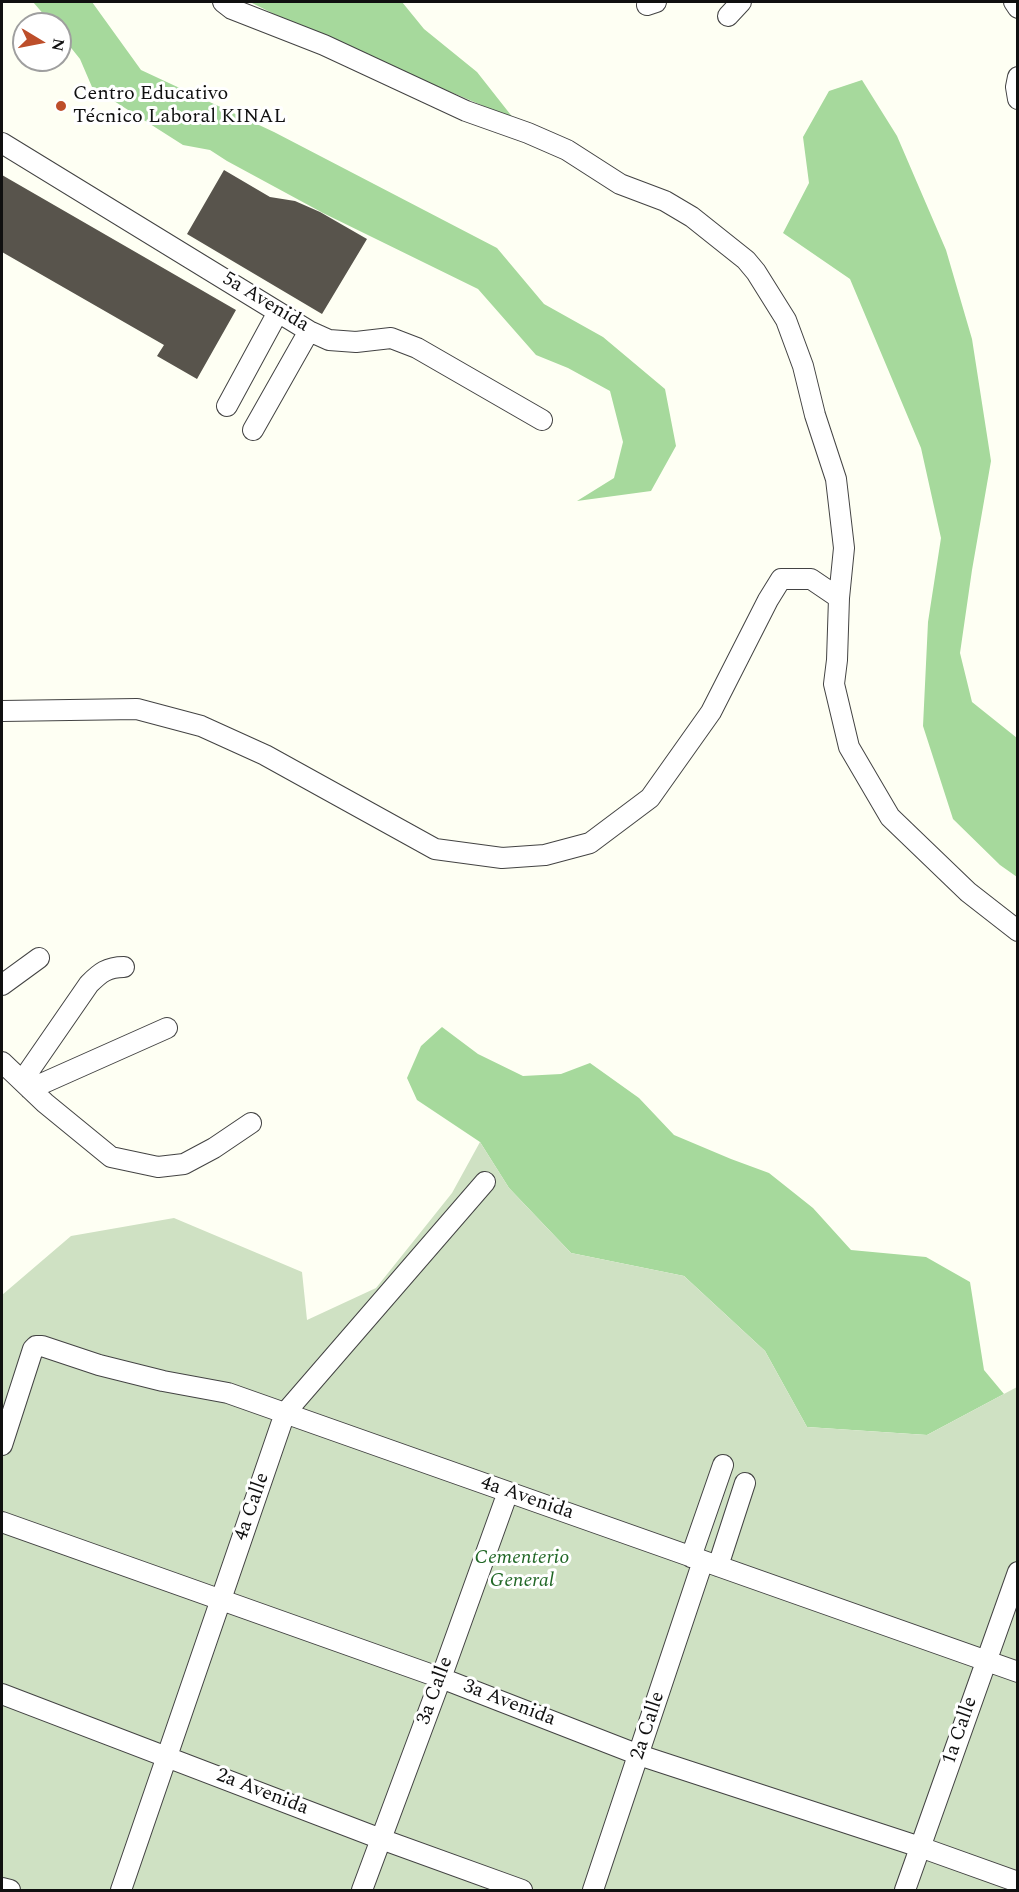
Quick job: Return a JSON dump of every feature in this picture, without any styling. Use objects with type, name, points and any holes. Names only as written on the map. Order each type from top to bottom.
[{"type":"street","points":[[223,2],[232,9],[324,45],[466,111],[528,133],[567,150],[620,184],[665,201],[692,217],[746,260],[786,320],[803,366],[815,415],[836,479],[844,548],[834,684],[849,747],[890,817],[968,892],[1017,931]]},
{"type":"street","points":[[1014,2],[1017,8]]},
{"type":"street","points":[[1017,77],[1017,99]]},
{"type":"street","name":"5a Avenida","points":[[2,143],[309,331],[329,340],[357,342],[391,338],[417,348],[542,420]]},
{"type":"street","points":[[227,406],[278,312]]},
{"type":"street","points":[[253,430],[309,331]]},
{"type":"street","points":[[2,711],[138,710],[201,726],[265,755],[435,849],[501,858],[545,855],[590,843],[650,798],[711,712],[781,579],[811,579],[839,598]]},
{"type":"street","points":[[2,985],[39,958]]},
{"type":"street","points":[[26,1085],[88,984],[102,971],[112,967],[124,967]]},
{"type":"street","points":[[26,1085],[167,1028]]},
{"type":"street","points":[[2,1062],[111,1157],[158,1167],[184,1164],[214,1148],[251,1123]]},
{"type":"street","name":"4a Calle","points":[[121,1890],[285,1413],[485,1182]]},
{"type":"street","name":"4a Avenida","points":[[2,1445],[33,1349],[36,1346],[42,1346],[118,1370],[228,1393],[1017,1671]]},
{"type":"street","points":[[704,1561],[723,1465]]},
{"type":"street","points":[[704,1561],[745,1483]]},
{"type":"street","name":"3a Calle","points":[[362,1890],[508,1492]]},
{"type":"street","name":"3a Avenida","points":[[2,1522],[441,1678],[639,1755],[920,1847],[1017,1882]]},
{"type":"street","name":"2a Calle","points":[[593,1890],[704,1561]]},
{"type":"street","name":"1a Calle","points":[[904,1890],[1017,1572]]},
{"type":"street","name":"2a Avenida","points":[[2,1694],[381,1839],[522,1890]]},
{"type":"street","points":[[2,1888],[10,1890]]},
{"type":"green space","points":[[33,2],[92,2],[141,70],[274,132],[497,248],[544,304],[603,337],[665,389],[676,446],[651,491],[577,501],[614,478],[623,442],[610,391],[568,368],[536,355],[478,289],[323,213],[210,150],[183,145],[92,87],[80,59],[72,49],[72,12],[42,12]]},
{"type":"green space","points":[[250,2],[402,2],[424,29],[477,72],[514,119],[312,33]]},
{"type":"green space","points":[[862,80],[897,136],[946,250],[972,339],[991,461],[960,653],[972,702],[1017,738],[1017,877],[1000,865],[953,819],[923,726],[928,622],[941,538],[921,448],[850,279],[783,233],[809,183],[803,137],[829,91]]},
{"type":"green space","points":[[442,1027],[478,1054],[523,1076],[561,1074],[590,1063],[639,1098],[674,1135],[769,1173],[813,1208],[851,1250],[926,1257],[970,1282],[984,1370],[1004,1394],[927,1435],[807,1427],[765,1351],[684,1276],[571,1253],[509,1188],[480,1142],[417,1100],[407,1078],[421,1046]]},
{"type":"green space","name":"Cementerio General","points":[[480,1142],[509,1188],[571,1253],[684,1276],[765,1351],[807,1427],[927,1435],[1017,1387],[1017,1890],[2,1890],[2,1295],[71,1236],[174,1218],[302,1272],[307,1320],[376,1288],[452,1193]]},
{"type":"building","points":[[224,170],[270,197],[295,201],[320,212],[367,239],[322,314],[187,234]]},
{"type":"building","points":[[2,175],[236,310],[197,379],[157,356],[164,345],[2,252]]},
{"type":"place","name":"Centro Educativo Técnico Laboral KINAL","points":[[61,106]]}]
